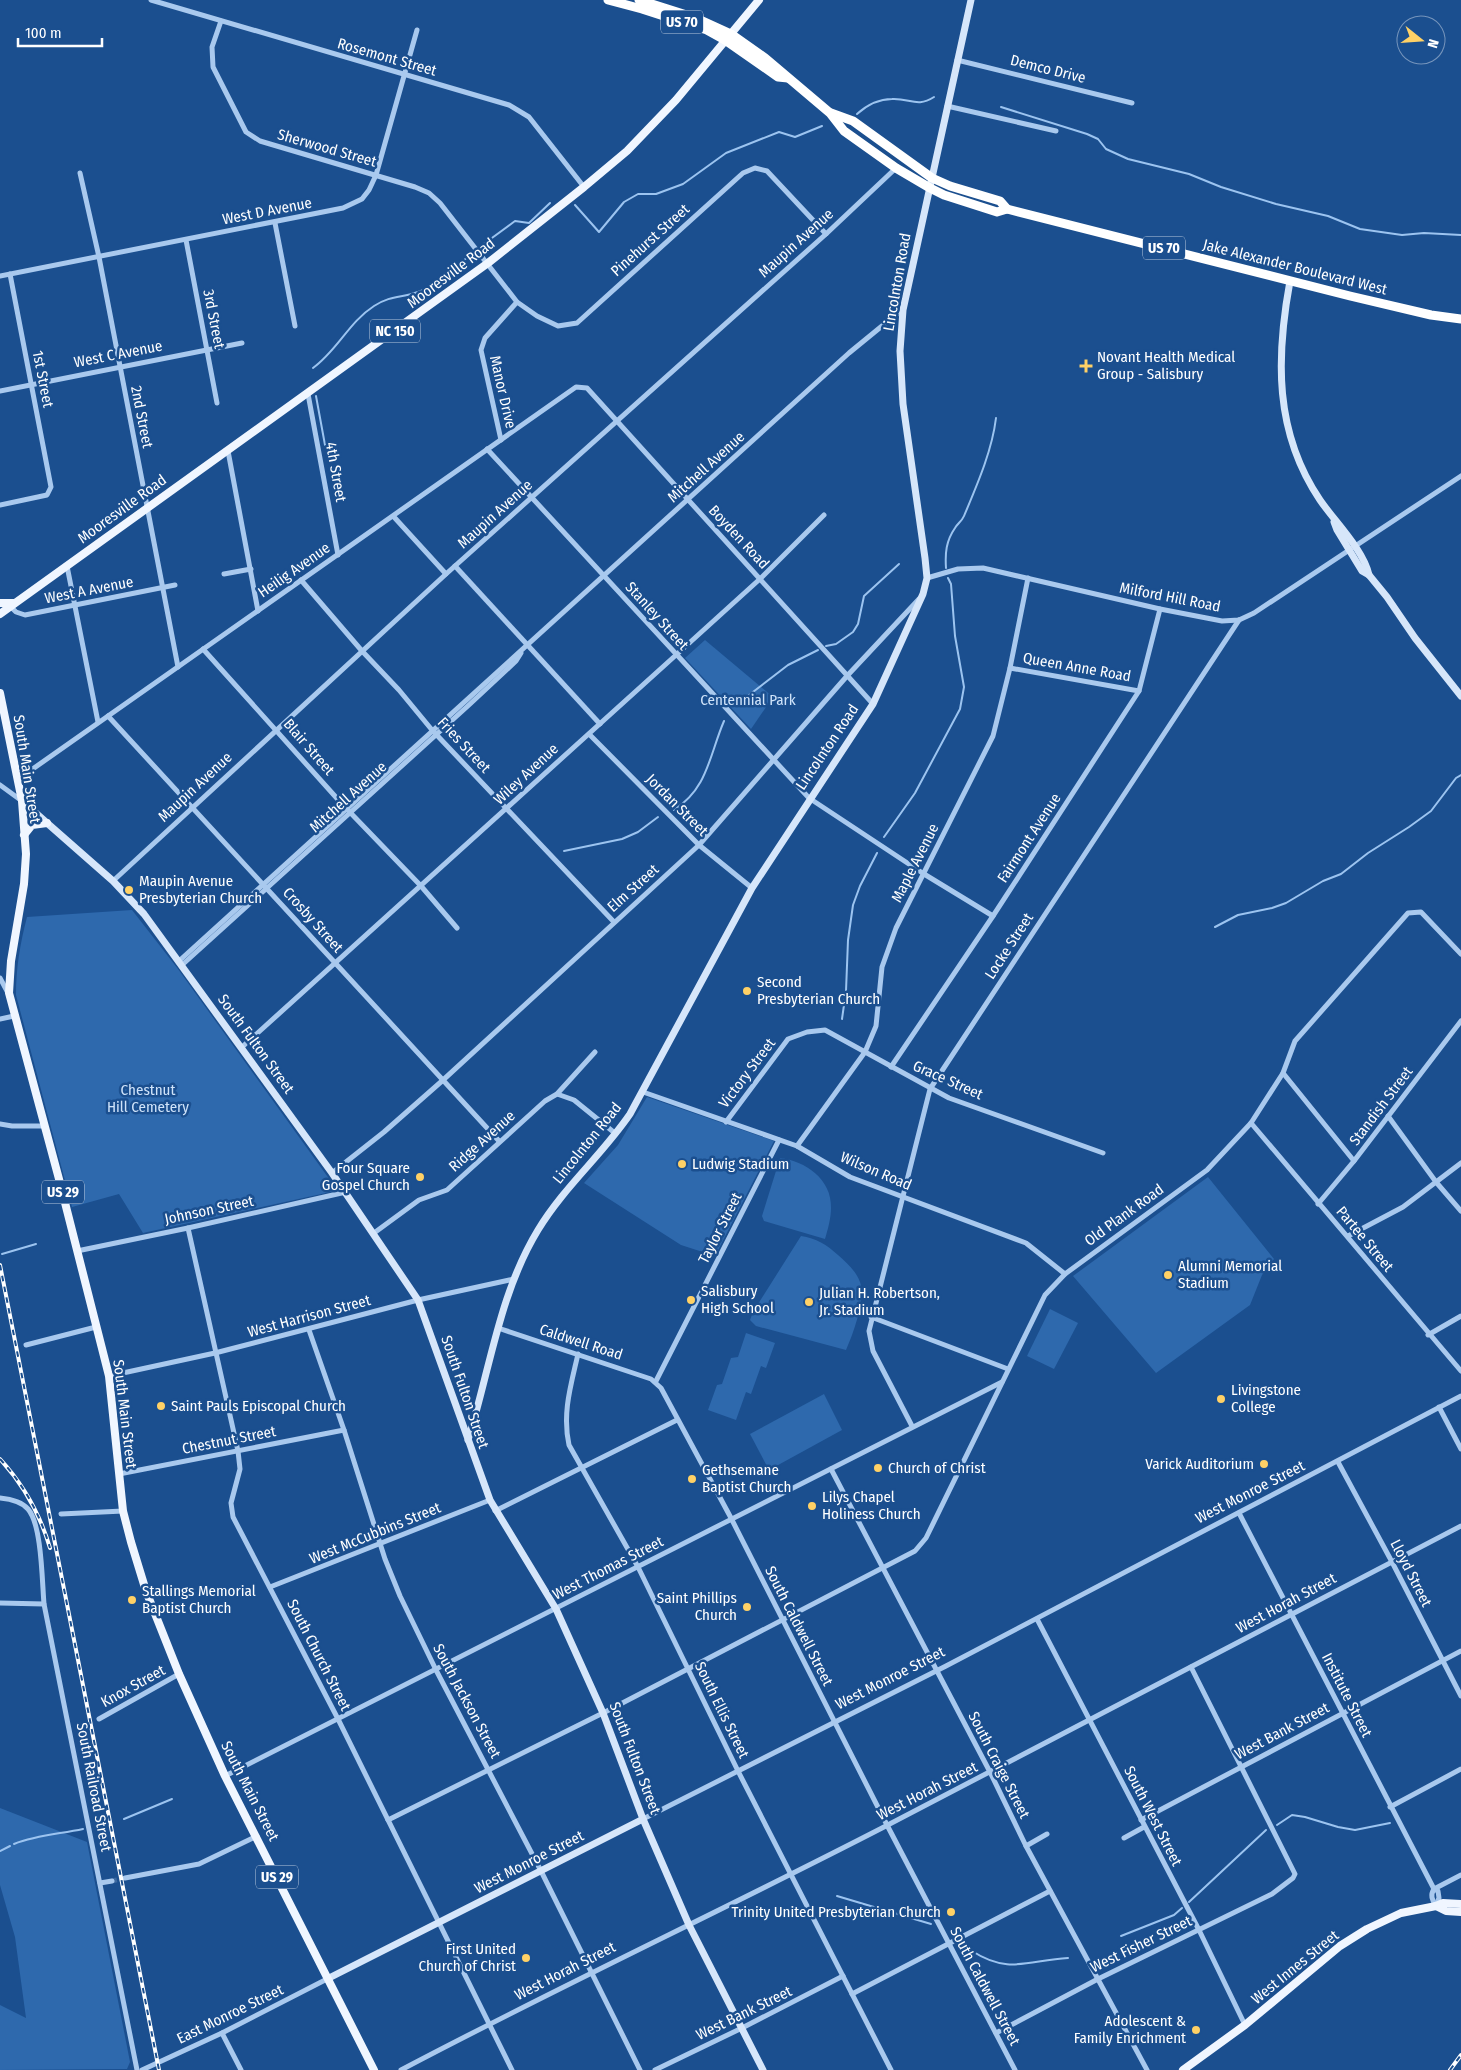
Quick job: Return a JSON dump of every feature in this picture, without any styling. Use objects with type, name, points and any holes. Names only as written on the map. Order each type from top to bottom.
[{"type":"highway","name":"Jake Alexander Boulevard West","points":[[608,0],[728,37]]},
{"type":"highway","name":"Jake Alexander Boulevard West","points":[[639,0],[696,18],[765,58],[830,113],[844,131],[896,168],[944,195],[997,212],[1007,209],[1431,315],[1461,319]]},
{"type":"highway","name":"Jake Alexander Boulevard West","points":[[830,113],[853,121],[932,178],[950,186],[1000,201],[1007,209]]},
{"type":"main road","name":"Mooresville Road","points":[[0,614],[488,263],[584,187],[626,151],[665,112],[758,0]]},
{"type":"main road","points":[[0,603],[12,604]]},
{"type":"main road","name":"South Main Street","points":[[0,693],[22,801],[26,854],[24,884],[11,960],[9,993],[109,1376],[123,1512],[146,1591],[179,1674],[225,1776],[374,2070]]},
{"type":"main road","points":[[24,835],[32,825],[47,823]]},
{"type":"main road","name":"West Innes Street","points":[[1183,2070],[1245,2025],[1340,1946],[1367,1929],[1401,1913],[1443,1903],[1461,1904]]},
{"type":"main road","name":"West Innes Street","points":[[1436,1906],[1446,1911],[1461,1912]]},
{"type":"street","name":"Rosemont Street","points":[[151,0],[509,105],[520,110],[539,128],[584,187]]},
{"type":"street","name":"Lincolnton Road","points":[[468,1440],[498,1328],[514,1279],[537,1232],[576,1178],[616,1134],[643,1092],[752,888],[809,798],[873,704],[923,594],[927,578],[903,404],[900,351],[903,310],[971,0]]},
{"type":"street","name":"Sherwood Street","points":[[221,21],[212,47],[213,67],[246,132],[260,141],[415,187],[429,194],[440,203],[488,263]]},
{"type":"street","name":"West D Avenue","points":[[0,276],[275,223],[354,204],[369,190],[376,175],[417,30]]},
{"type":"street","name":"Demco Drive","points":[[957,60],[1132,103]]},
{"type":"street","points":[[947,106],[1056,132]]},
{"type":"street","name":"Pinehurst Street","points":[[488,263],[517,302],[537,316],[558,326],[577,323],[743,173],[755,168],[767,171],[826,234]]},
{"type":"street","name":"Maupin Avenue","points":[[113,880],[446,574],[826,234],[896,168]]},
{"type":"street","name":"2nd Street","points":[[80,173],[99,257],[178,667]]},
{"type":"street","points":[[275,223],[295,326]]},
{"type":"street","name":"3rd Street","points":[[186,240],[217,403]]},
{"type":"street","name":"1st Street","points":[[0,505],[47,496],[51,488],[10,274]]},
{"type":"street","points":[[1290,280],[1282,322],[1280,373],[1286,419],[1304,474],[1334,521],[1342,527],[1352,549],[1367,567],[1369,576],[1461,696]]},
{"type":"street","name":"Manor Drive","points":[[501,440],[481,350],[485,338],[517,302]]},
{"type":"street","name":"Mitchell Avenue","points":[[349,810],[432,730],[603,575],[688,501],[850,354],[903,310]]},
{"type":"street","name":"West C Avenue","points":[[0,391],[242,343]]},
{"type":"street","name":"Heilig Avenue","points":[[17,780],[301,580],[394,517],[576,387],[587,388]]},
{"type":"street","name":"Boyden Road","points":[[587,388],[688,501],[761,578],[873,704]]},
{"type":"street","name":"4th Street","points":[[308,394],[338,555]]},
{"type":"street","name":"Stanley Street","points":[[487,449],[809,798],[924,874],[993,916]]},
{"type":"street","points":[[228,451],[258,611]]},
{"type":"street","name":"Milford Hill Road","points":[[927,578],[958,569],[983,568],[1160,610],[1222,621],[1238,620],[1254,613],[1461,476]]},
{"type":"street","name":"Wiley Avenue","points":[[241,1048],[761,578],[824,515]]},
{"type":"street","points":[[394,517],[446,574]]},
{"type":"street","points":[[67,566],[98,722]]},
{"type":"street","points":[[455,566],[600,724]]},
{"type":"street","points":[[224,574],[251,570]]},
{"type":"street","name":"Maple Avenue","points":[[797,1146],[865,1052],[876,1026],[882,967],[887,949],[993,736],[1010,668],[1028,578]]},
{"type":"street","name":"Fries Street","points":[[301,580],[432,730],[614,922]]},
{"type":"street","name":"West A Avenue","points":[[12,604],[16,612],[25,615],[175,585]]},
{"type":"street","name":"Elm Street","points":[[332,1172],[384,1132],[442,1081],[699,845],[847,676],[923,594]]},
{"type":"street","name":"Fairmont Avenue","points":[[891,1067],[993,916],[1139,691],[1160,610]]},
{"type":"street","name":"Locke Street","points":[[871,1317],[930,1089],[1238,620]]},
{"type":"street","name":"Mitchell Avenue","points":[[180,963],[349,810],[437,735],[516,661],[527,644]]},
{"type":"street","name":"Blair Street","points":[[204,649],[349,810],[421,886],[457,928]]},
{"type":"street","name":"Queen Anne Road","points":[[1010,668],[1139,691]]},
{"type":"street","name":"Crosby Street","points":[[108,716],[499,1141]]},
{"type":"street","name":"Jordan Street","points":[[589,734],[699,845],[752,888]]},
{"type":"street","points":[[0,785],[22,801]]},
{"type":"street","name":"South Fulton Street","points":[[22,801],[113,880],[144,914],[332,1172],[418,1300],[490,1500],[556,1609],[603,1713],[643,1819],[689,1925],[763,2070]]},
{"type":"street","name":"Old Plank Road","points":[[388,1820],[603,1713],[884,1569],[915,1551],[926,1538],[1045,1294],[1065,1274],[1207,1170],[1251,1123],[1283,1073],[1295,1040],[1408,913],[1421,912],[1461,954]]},
{"type":"street","points":[[0,978],[9,993]]},
{"type":"street","points":[[0,1019],[14,1016]]},
{"type":"street","name":"Standish Street","points":[[1318,1204],[1354,1161],[1461,1021]]},
{"type":"street","name":"Grace Street","points":[[788,1039],[807,1032],[824,1030],[949,1098],[1103,1153]]},
{"type":"street","name":"Victory Street","points":[[726,1122],[788,1039]]},
{"type":"street","name":"Ridge Avenue","points":[[374,1232],[420,1200],[447,1190],[499,1141],[545,1101],[557,1094],[595,1052]]},
{"type":"street","points":[[1283,1073],[1354,1161]]},
{"type":"street","name":"Wilson Road","points":[[643,1092],[797,1146],[850,1177],[1026,1243],[1065,1274]]},
{"type":"street","points":[[557,1094],[574,1100],[616,1134]]},
{"type":"street","points":[[1388,1116],[1436,1182],[1461,1211]]},
{"type":"street","name":"Partee Street","points":[[1251,1123],[1318,1204],[1348,1236],[1428,1335],[1461,1371]]},
{"type":"street","points":[[0,1124],[44,1126]]},
{"type":"street","name":"Taylor Street","points":[[656,1381],[779,1140]]},
{"type":"street","points":[[1348,1236],[1391,1215],[1461,1163]]},
{"type":"street","name":"Johnson Street","points":[[77,1251],[346,1192]]},
{"type":"street","name":"South Church Street","points":[[188,1228],[238,1451],[240,1468],[231,1503],[233,1517],[338,1719],[512,2070]]},
{"type":"street","name":"West Harrison Street","points":[[109,1376],[215,1353],[418,1300],[514,1279]]},
{"type":"street","points":[[1428,1335],[1461,1316]]},
{"type":"street","points":[[912,1426],[870,1344],[871,1317],[1008,1369]]},
{"type":"street","points":[[26,1345],[96,1327]]},
{"type":"street","name":"Caldwell Road","points":[[498,1328],[656,1381]]},
{"type":"street","name":"South Jackson Street","points":[[309,1330],[382,1544],[385,1559],[400,1596],[640,2070]]},
{"type":"street","name":"South Ellis Street","points":[[578,1354],[566,1409],[565,1427],[569,1445],[638,1567],[738,1771],[891,2070]]},
{"type":"street","name":"South Caldwell Street","points":[[656,1381],[731,1518],[782,1621],[1015,2070]]},
{"type":"street","name":"West Thomas Street","points":[[225,1776],[1002,1382]]},
{"type":"street","name":"West Monroe Street","points":[[329,1978],[936,1671],[1461,1396]]},
{"type":"street","points":[[1439,1407],[1461,1449]]},
{"type":"street","points":[[496,1511],[677,1420]]},
{"type":"street","name":"Chestnut Street","points":[[119,1474],[344,1430]]},
{"type":"street","name":"Lloyd Street","points":[[1338,1462],[1461,1696]]},
{"type":"street","name":"South Craige Street","points":[[831,1469],[990,1772],[1026,1846],[1147,2070]]},
{"type":"street","name":"South Railroad Street","points":[[0,1498],[18,1501],[28,1509],[37,1530],[44,1604],[137,2070]]},
{"type":"street","name":"West McCubbins Street","points":[[270,1587],[490,1500]]},
{"type":"street","points":[[61,1514],[123,1512]]},
{"type":"street","name":"Institute Street","points":[[1239,1513],[1390,1807],[1434,1889],[1438,1891],[1439,1898],[1436,1906]]},
{"type":"street","name":"West Horah Street","points":[[401,2070],[489,2023],[887,1825],[1461,1526]]},
{"type":"street","points":[[0,1603],[44,1604]]},
{"type":"street","name":"South West Street","points":[[1037,1619],[1199,1930],[1245,2025]]},
{"type":"street","name":"West Bank Street","points":[[1141,1820],[1461,1651]]},
{"type":"street","points":[[1191,1667],[1240,1768]]},
{"type":"street","name":"Knox Street","points":[[99,1719],[179,1674]]},
{"type":"street","name":"West Fisher Street","points":[[996,2033],[1272,1894],[1293,1878],[1294,1874],[1240,1768]]},
{"type":"street","points":[[1390,1807],[1461,1769]]},
{"type":"street","points":[[1124,1838],[1144,1827]]},
{"type":"street","points":[[1026,1846],[1047,1834]]},
{"type":"street","points":[[125,1878],[199,1864],[257,1836]]},
{"type":"street","points":[[1434,1889],[1461,1875]]},
{"type":"street","points":[[100,1883],[112,1881]]},
{"type":"street","points":[[852,1994],[1050,1891]]},
{"type":"street","name":"West Bank Street","points":[[655,2070],[843,1976]]},
{"type":"street","name":"East Monroe Street","points":[[142,2070],[222,2033],[329,1978]]},
{"type":"street","points":[[222,2033],[241,2070]]},
{"type":"green space","name":"Centennial Park","points":[[705,640],[773,697],[751,729],[685,658]]},
{"type":"green space","name":"Chestnut Hill Cemetery","points":[[132,910],[178,969],[335,1187],[335,1191],[143,1233],[119,1194],[72,1207],[16,995],[22,937],[27,917]]},
{"type":"green space","name":"Ludwig Stadium","points":[[647,1097],[774,1141],[715,1256],[681,1245],[584,1183],[618,1145]]},
{"type":"green space","points":[[780,1158],[807,1167],[822,1180],[827,1188],[831,1212],[825,1239],[764,1221],[762,1216]]},
{"type":"green space","name":"Alumni Memorial Stadium","points":[[1208,1177],[1274,1259],[1262,1275],[1250,1305],[1156,1373],[1073,1276]]},
{"type":"green space","name":"Julian H. Robertson, Jr. Stadium","points":[[801,1236],[821,1242],[830,1248],[851,1267],[860,1282],[860,1307],[846,1350],[756,1326],[750,1320],[753,1312]]},
{"type":"green space","points":[[1050,1309],[1078,1323],[1054,1369],[1027,1356]]},
{"type":"green space","points":[[746,1333],[775,1343],[766,1368],[761,1366],[751,1394],[746,1392],[736,1420],[708,1410],[717,1385],[722,1384],[731,1358],[738,1357]]},
{"type":"green space","points":[[824,1394],[842,1430],[769,1470],[750,1434]]},
{"type":"green space","points":[[0,1808],[87,1842],[130,2062],[127,2069],[0,2070],[0,2005],[26,2018],[15,1937],[0,1885]]},
{"type":"waterway","points":[[857,114],[877,101],[898,99],[923,102],[934,97]]},
{"type":"waterway","points":[[1001,107],[1087,134],[1098,139],[1106,149],[1128,159],[1189,174],[1221,187],[1276,204],[1328,216],[1360,229],[1402,235],[1424,233],[1461,235]]},
{"type":"waterway","points":[[575,205],[599,232],[624,202],[638,194],[656,194],[683,184],[726,153],[779,132],[795,137],[822,126]]},
{"type":"waterway","points":[[481,246],[515,221],[529,223],[550,203]]},
{"type":"waterway","points":[[313,368],[329,353],[357,320],[374,306],[391,298],[423,290],[474,252]]},
{"type":"waterway","points":[[316,396],[325,445]]},
{"type":"waterway","points":[[946,568],[948,542],[963,518],[979,480],[988,455],[996,418]]},
{"type":"waterway","points":[[826,646],[836,644],[853,632],[858,624],[864,596],[899,564]]},
{"type":"waterway","points":[[884,837],[915,793],[960,709],[964,687],[955,636],[951,584],[948,578]]},
{"type":"waterway","points":[[740,702],[788,665],[818,650]]},
{"type":"waterway","points":[[674,810],[694,792],[701,781],[724,721]]},
{"type":"waterway","points":[[1215,927],[1238,915],[1286,903],[1323,881],[1341,874],[1368,853],[1431,811],[1456,778],[1461,775]]},
{"type":"waterway","points":[[564,851],[622,839],[638,832],[658,817]]},
{"type":"waterway","points":[[842,1019],[846,991],[848,940],[853,905],[860,886],[877,853]]},
{"type":"waterway","points":[[2,1254],[36,1244]]},
{"type":"waterway","points":[[124,1819],[172,1799]]},
{"type":"waterway","points":[[1277,1825],[1292,1815],[1355,1830],[1390,1823]]},
{"type":"waterway","points":[[14,1844],[83,1829]]},
{"type":"waterway","points":[[1189,1902],[1266,1830]]},
{"type":"waterway","points":[[0,1851],[10,1846]]},
{"type":"waterway","points":[[837,1896],[931,1924]]},
{"type":"waterway","points":[[1121,1936],[1174,1915],[1182,1908]]},
{"type":"waterway","points":[[972,1951],[985,1958],[1008,1964],[1068,1958]]},
{"type":"tunnel","points":[[112,1881],[125,1878]]},
{"type":"railway","points":[[0,1265],[159,2070]]},
{"type":"railway","points":[[0,1459],[17,1479],[30,1500],[50,1548]]},
{"type":"railway","points":[[1450,2070],[1461,2055]]},
{"type":"place","name":"Novant Health Medical Group - Salisbury","points":[[1086,366]]},
{"type":"place","name":"Maupin Avenue Presbyterian Church","points":[[129,890]]},
{"type":"place","name":"Second Presbyterian Church","points":[[747,991]]},
{"type":"place","name":"Ludwig Stadium","points":[[682,1164]]},
{"type":"place","name":"Four Square Gospel Church","points":[[420,1177]]},
{"type":"place","name":"Alumni Memorial Stadium","points":[[1168,1275]]},
{"type":"place","name":"Salisbury High School","points":[[691,1300]]},
{"type":"place","name":"Julian H. Robertson, Jr. Stadium","points":[[809,1302]]},
{"type":"place","name":"Livingstone College","points":[[1221,1399]]},
{"type":"place","name":"Saint Pauls Episcopal Church","points":[[161,1406]]},
{"type":"place","name":"Varick Auditorium","points":[[1264,1464]]},
{"type":"place","name":"Church of Christ","points":[[878,1468]]},
{"type":"place","name":"Gethsemane Baptist Church","points":[[692,1479]]},
{"type":"place","name":"Lilys Chapel Holiness Church","points":[[812,1506]]},
{"type":"place","name":"Stallings Memorial Baptist Church","points":[[132,1600]]},
{"type":"place","name":"Saint Phillips Church","points":[[747,1607]]},
{"type":"place","name":"Trinity United Presbyterian Church","points":[[951,1912]]},
{"type":"place","name":"First United Church of Christ","points":[[526,1958]]},
{"type":"place","name":"Adolescent & Family Enrichment","points":[[1196,2030]]}]
